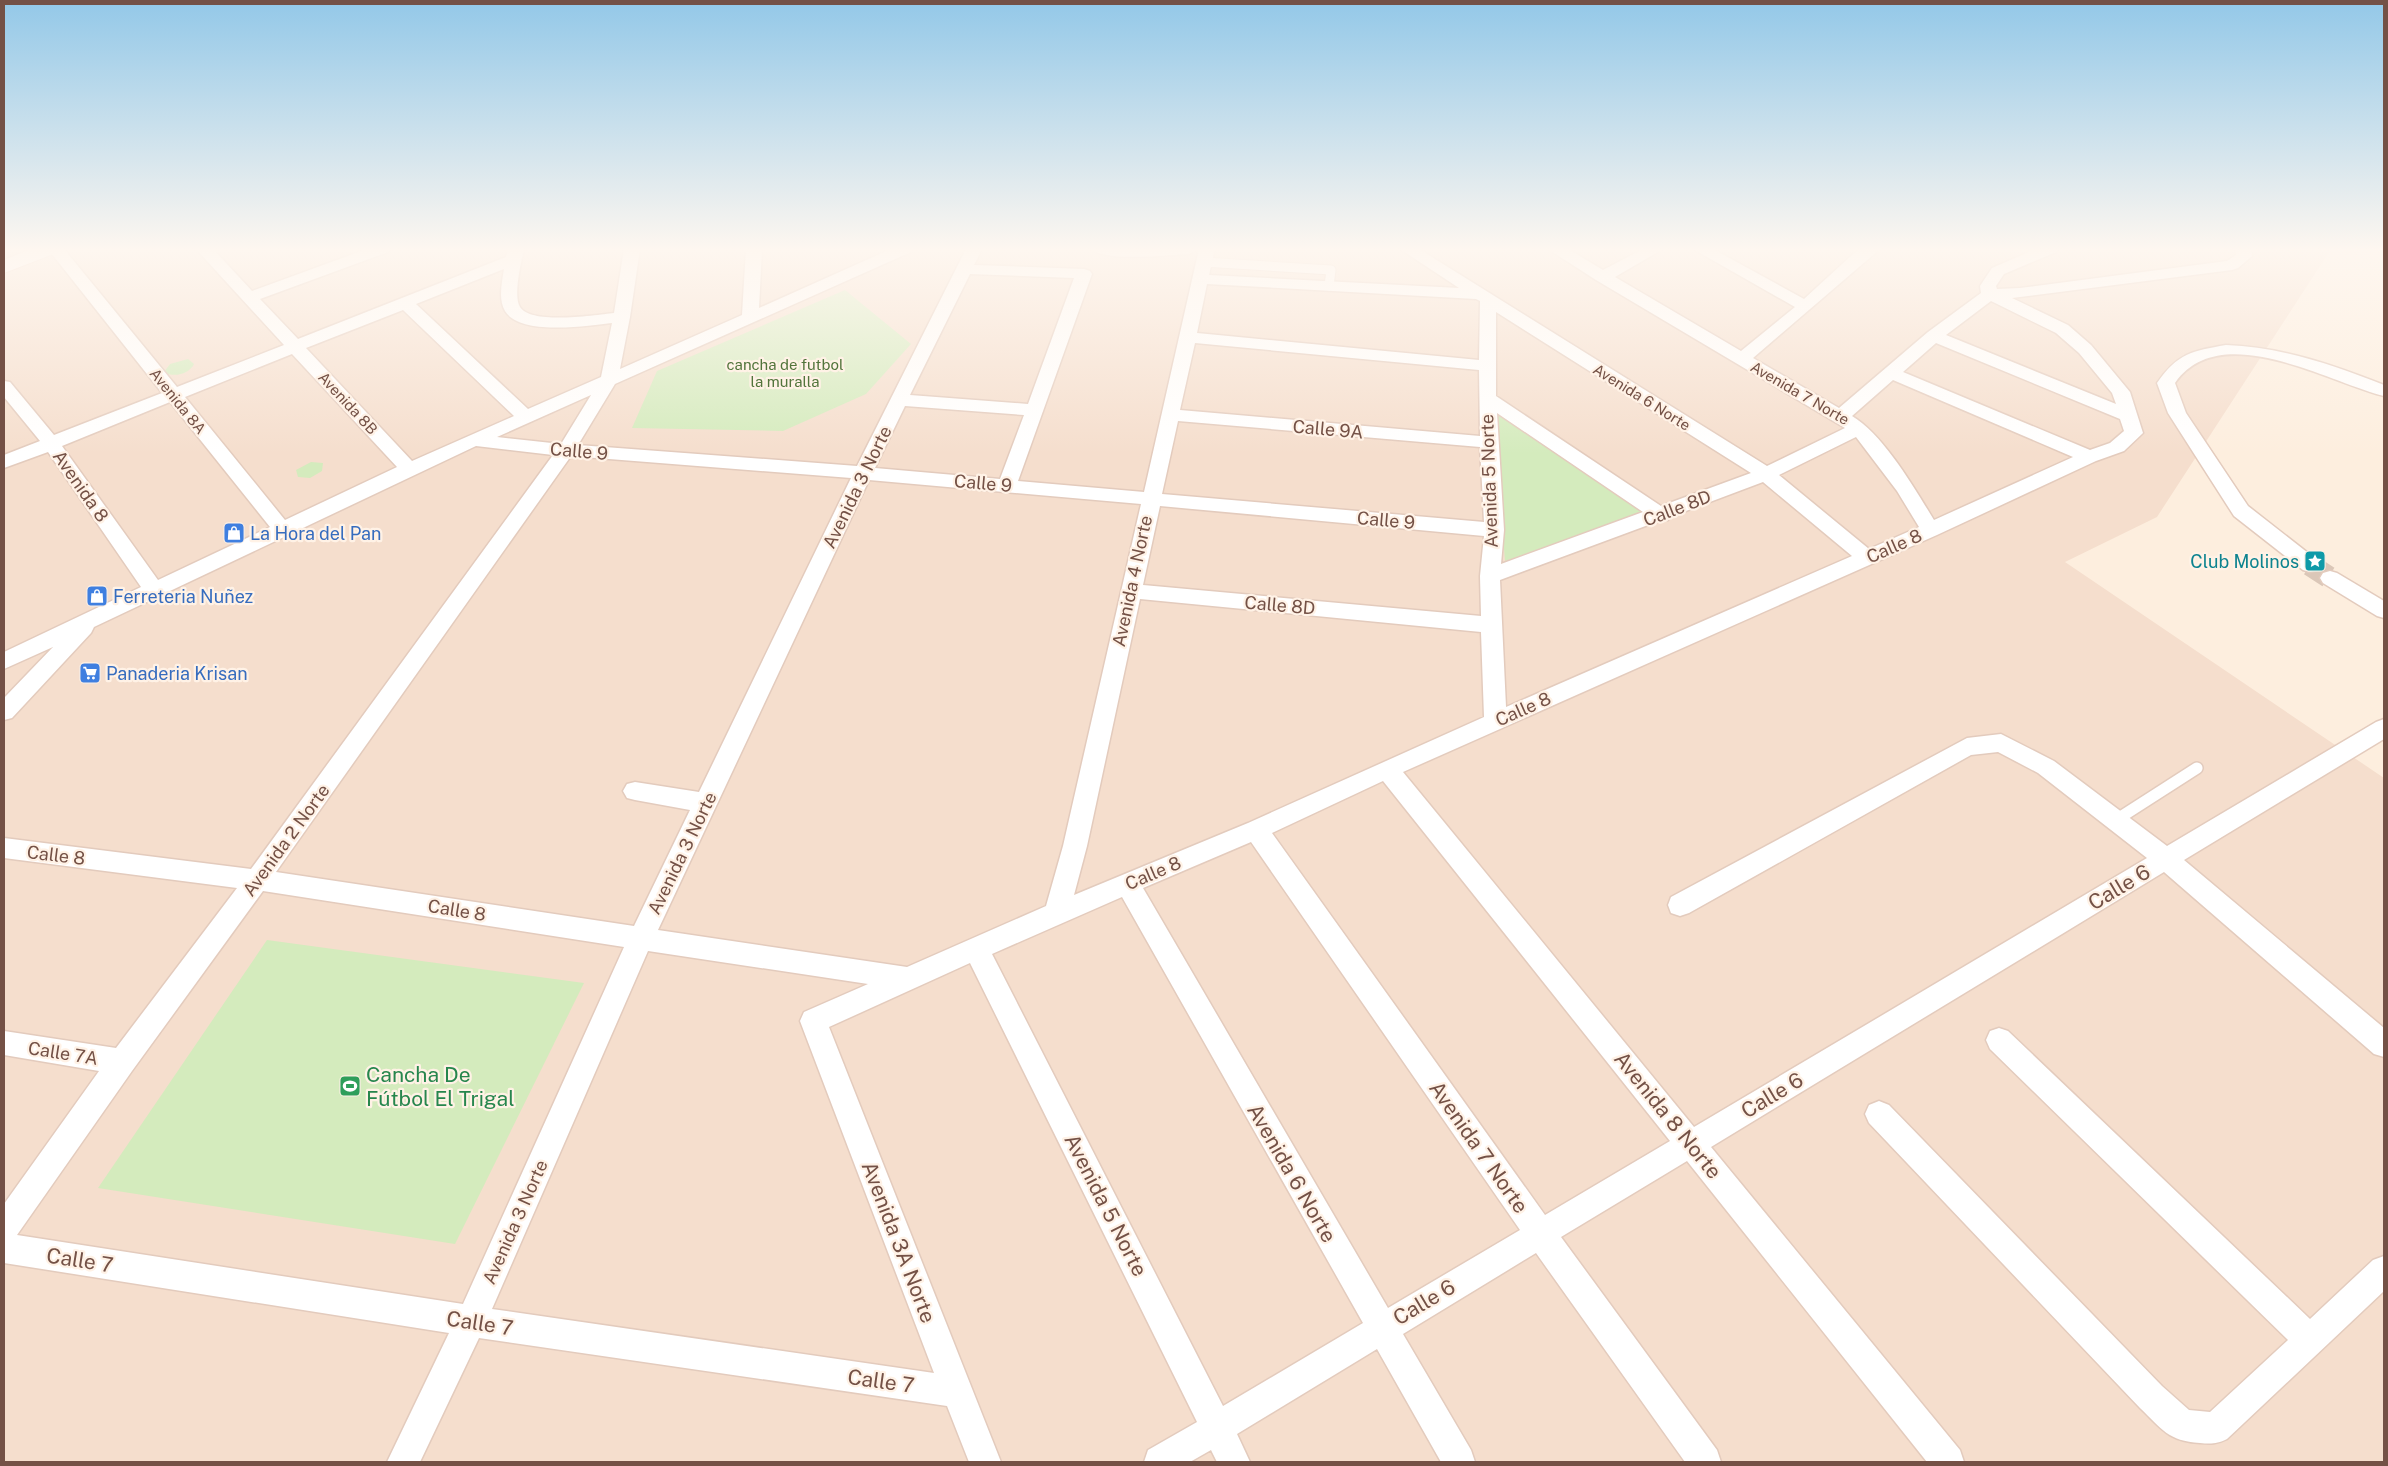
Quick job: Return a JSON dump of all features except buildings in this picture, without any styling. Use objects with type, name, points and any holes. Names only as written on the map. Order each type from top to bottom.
[{"type":"street","name":"Avenida 8A","points":[[111,317],[282,529]]},
{"type":"street","name":"Avenida 8B","points":[[268,317],[409,469]]},
{"type":"street","points":[[4,462],[368,317]]},
{"type":"street","points":[[420,317],[525,416]]},
{"type":"street","points":[[526,317],[548,322],[616,317]]},
{"type":"street","points":[[609,380],[622,317]]},
{"type":"street","name":"Avenida 3 Norte","points":[[403,1462],[471,1321],[642,938],[863,473],[942,317]]},
{"type":"street","points":[[1007,486],[1068,317]]},
{"type":"street","name":"Avenida 4 Norte","points":[[1057,913],[1075,846],[1190,317]]},
{"type":"street","name":"Avenida 5 Norte","points":[[1485,317],[1487,442],[1494,530],[1490,576],[1495,721]]},
{"type":"street","name":"Avenida 6 Norte","points":[[1517,317],[1766,474],[1868,558]]},
{"type":"street","name":"Avenida 7 Norte","points":[[1671,317],[1842,416],[1859,428],[1905,488],[1930,530]]},
{"type":"street","points":[[1742,359],[1792,317]]},
{"type":"street","points":[[1842,416],[1893,374],[1934,336],[1959,317]]},
{"type":"street","points":[[2038,317],[2062,329],[2085,349],[2121,392],[2132,425]]},
{"type":"street","points":[[5,659],[94,619],[472,440],[750,318]]},
{"type":"street","points":[[1934,336],[2132,425]]},
{"type":"street","points":[[1186,337],[1486,366]]},
{"type":"street","points":[[2310,565],[2241,511],[2177,413],[2166,383],[2179,366],[2198,356],[2223,351],[2253,351],[2289,357],[2384,391]]},
{"type":"street","points":[[1893,374],[2090,457]]},
{"type":"street","name":"Avenida 2 Norte","points":[[4,1229],[122,1062],[257,880],[566,450],[609,380]]},
{"type":"street","name":"Avenida 8","points":[[4,386],[51,443],[154,590]]},
{"type":"street","points":[[1486,398],[1660,514]]},
{"type":"street","points":[[901,400],[1034,410]]},
{"type":"street","name":"Calle 9A","points":[[1169,415],[1487,442]]},
{"type":"street","name":"Calle 8","points":[[813,1021],[1057,913],[1256,830],[1387,769],[1868,558],[2117,446],[2132,425]]},
{"type":"street","name":"Calle 8D","points":[[1490,576],[1766,474],[1859,428]]},
{"type":"street","name":"Calle 9","points":[[472,440],[566,450],[863,473],[1494,530]]},
{"type":"street","points":[[2330,578],[2384,611]]},
{"type":"street","name":"Calle 8D","points":[[1130,591],[1491,625]]},
{"type":"street","points":[[4,712],[94,619]]},
{"type":"street","name":"Calle 6","points":[[1160,1462],[2384,728]]},
{"type":"street","points":[[1680,905],[1967,747],[2001,743],[2046,767],[2166,859],[2384,1045]]},
{"type":"street","name":"Avenida 8 Norte","points":[[1387,769],[1948,1462]]},
{"type":"street","points":[[635,791],[706,804]]},
{"type":"street","name":"Avenida 7 Norte","points":[[1256,830],[1540,1233],[1705,1462]]},
{"type":"street","name":"Calle 8","points":[[4,848],[257,880],[909,979]]},
{"type":"street","name":"Avenida 6 Norte","points":[[1127,883],[1459,1462]]},
{"type":"street","name":"Avenida 5 Norte","points":[[976,949],[1219,1428],[1234,1462]]},
{"type":"street","name":"Avenida 3A Norte","points":[[813,1021],[985,1462]]},
{"type":"street","points":[[1999,1040],[2310,1340]]},
{"type":"street","name":"Calle 7A","points":[[4,1043],[122,1062]]},
{"type":"street","points":[[1879,1114],[2151,1397],[2182,1426],[2216,1428],[2384,1271]]},
{"type":"street","name":"Calle 7","points":[[4,1248],[471,1321],[958,1392]]},
{"type":"lane","points":[[2116,820],[2197,768]]},
{"type":"shaded area","points":[[4,317],[2287,317],[2157,517],[2065,562],[2384,778],[2384,1462],[4,1462]]},
{"type":"green space","name":"cancha de futbol la muralla","points":[[781,317],[879,317],[911,344],[866,394],[783,431],[632,428],[657,371]]},
{"type":"green space","points":[[188,359],[194,364],[185,373],[172,375],[164,372],[170,364]]},
{"type":"green space","points":[[1493,409],[1645,512],[1505,561]]},
{"type":"green space","points":[[311,462],[323,463],[322,471],[310,478],[298,477],[296,470]]},
{"type":"green space","name":"Cancha De Fútbol El Trigal","points":[[267,940],[584,983],[455,1244],[98,1188]]},
{"type":"tunnel","points":[[2310,565],[2330,578]]},
{"type":"place","name":"La Hora del Pan","points":[[234,533]]},
{"type":"place","name":"Club Molinos","points":[[2315,561]]},
{"type":"place","name":"Ferreteria Nuñez","points":[[97,596]]},
{"type":"place","name":"Panaderia Krisan","points":[[90,673]]},
{"type":"place","name":"Cancha De Fútbol El Trigal","points":[[350,1086]]}]
